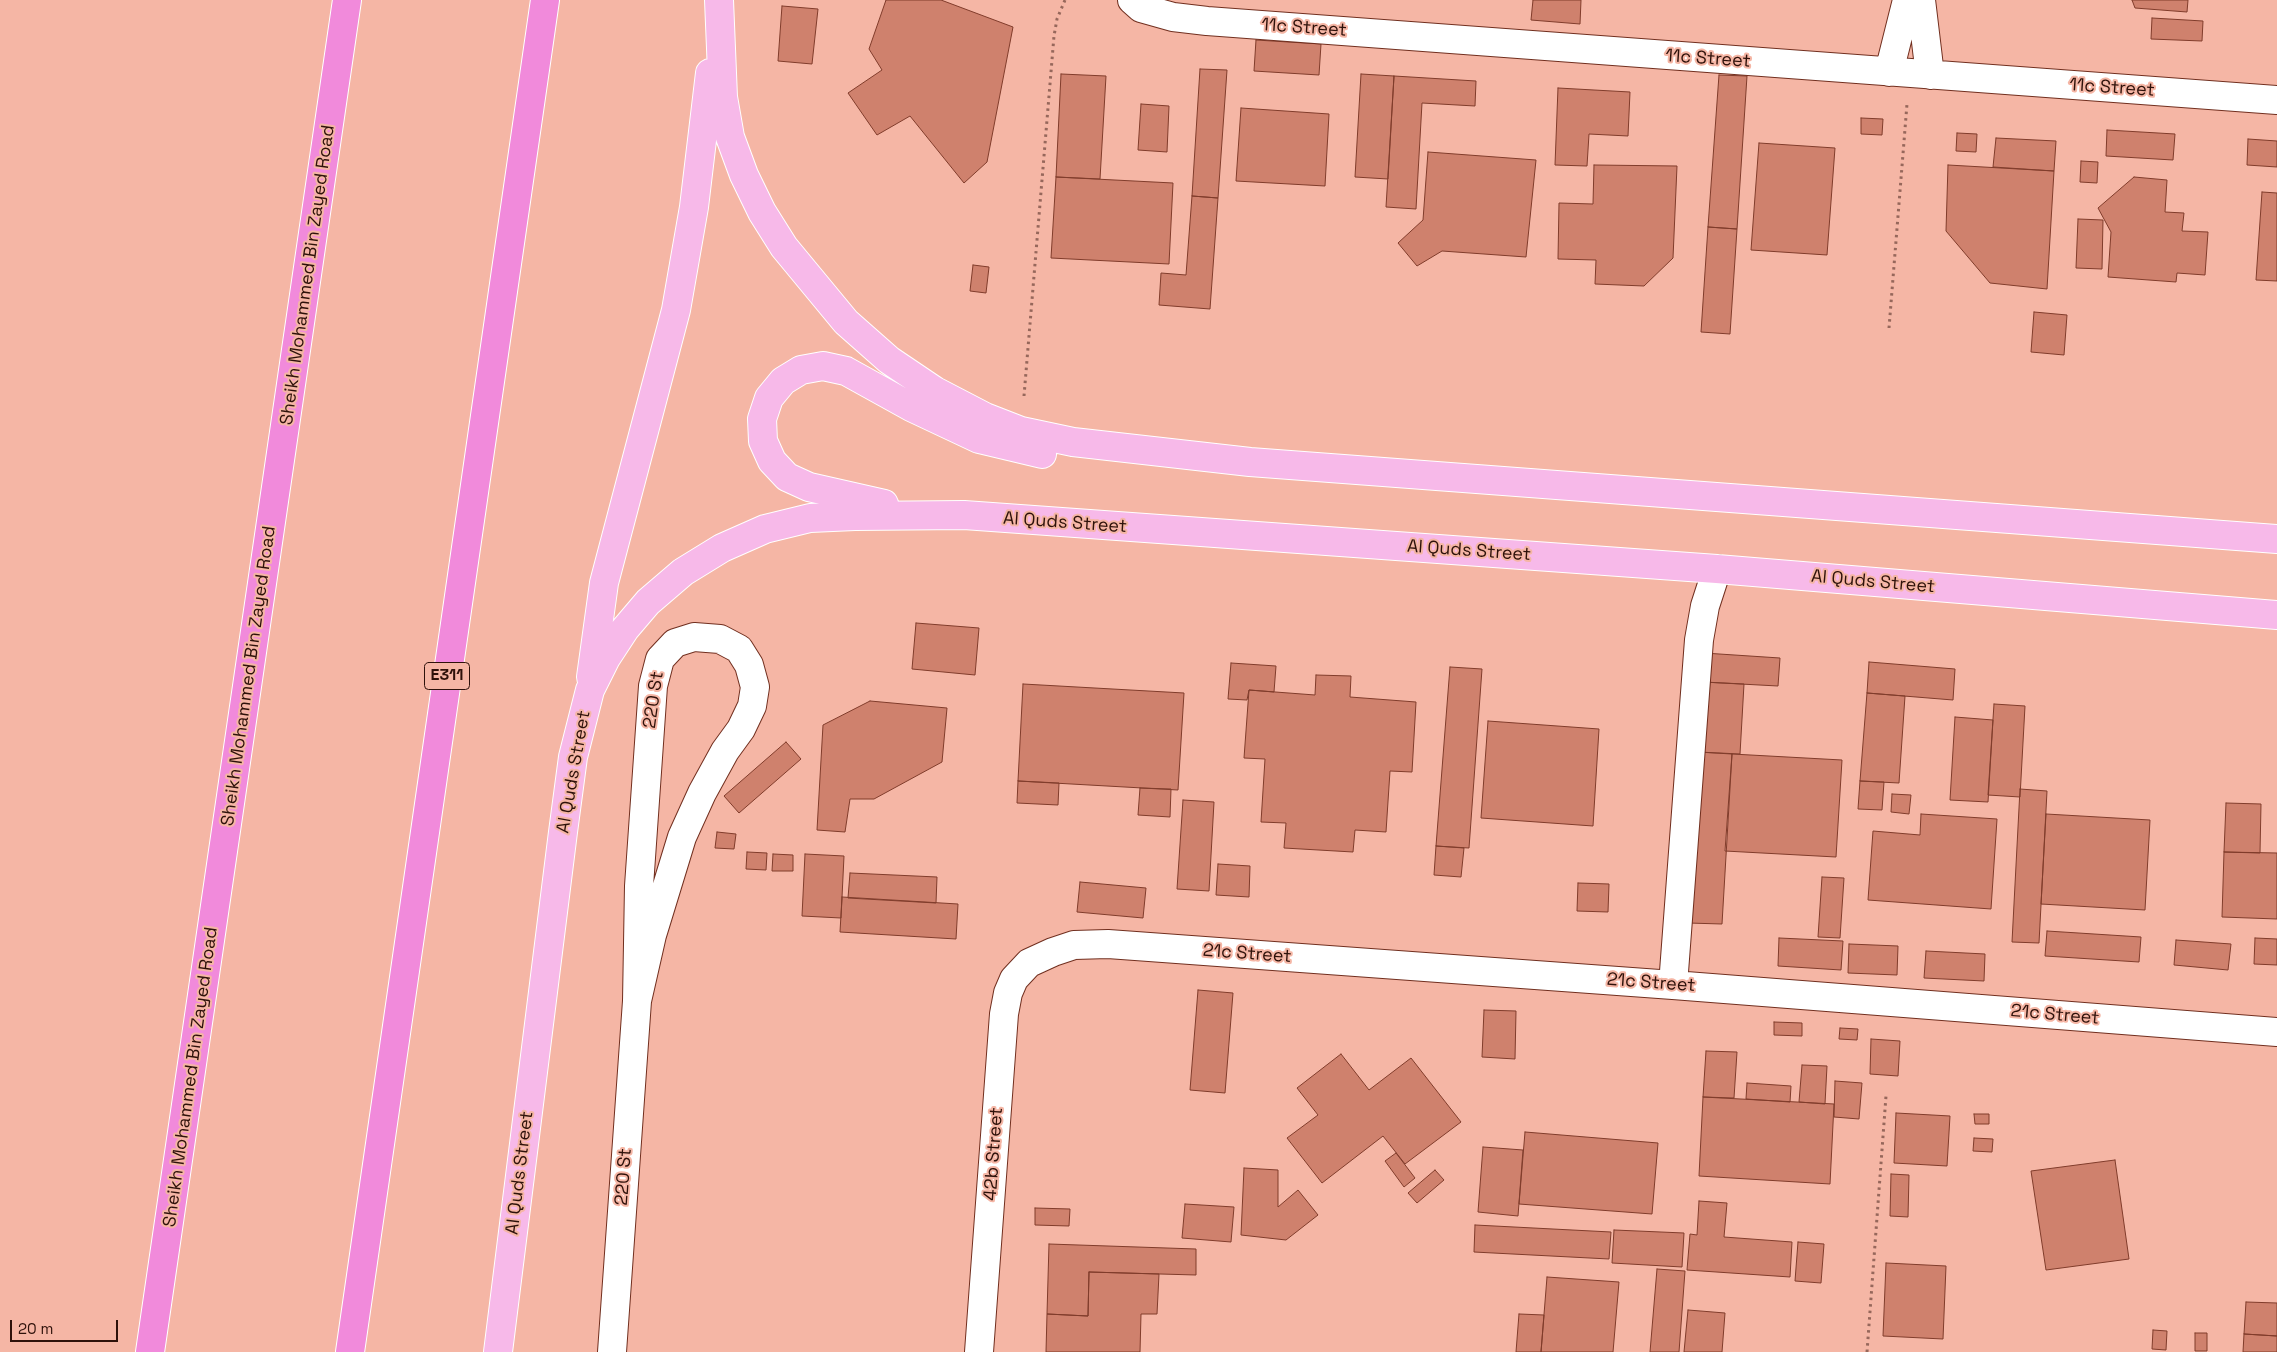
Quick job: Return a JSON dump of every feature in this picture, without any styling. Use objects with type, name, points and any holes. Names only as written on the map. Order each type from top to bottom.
[{"type":"highway","name":"Sheikh Mohammed Bin Zayed Road","points":[[150,1352],[348,0]]},
{"type":"highway","name":"E311","points":[[350,1352],[545,0]]},
{"type":"main road","points":[[719,3],[724,98],[730,137],[744,175],[762,212],[784,247],[846,322],[889,360],[935,392],[985,417],[1021,431],[1073,442],[1250,462],[2277,539]]},
{"type":"main road","points":[[590,690],[593,652],[604,583],[676,310],[694,207],[719,3]]},
{"type":"main road","points":[[964,515],[908,509],[857,500],[809,487],[787,477],[772,462],[763,441],[762,419],[769,398],[783,381],[801,370],[823,366],[846,371],[911,407],[979,439],[1022,451],[1112,464],[1148,466],[1205,467],[1250,462]]},
{"type":"main road","name":"Al Quds Street","points":[[498,1352],[573,757],[590,690],[606,658],[625,629],[648,602],[683,572],[722,548],[765,530],[810,518],[964,515],[1717,569],[2277,615]]},
{"type":"street","points":[[1908,0],[1909,74]]},
{"type":"street","points":[[1909,74],[1921,0]]},
{"type":"street","name":"11c Street","points":[[1136,4],[1173,17],[1207,22],[2277,100]]},
{"type":"street","points":[[1673,985],[1699,640],[1705,606],[1717,569]]},
{"type":"street","name":"220 St","points":[[612,1352],[637,1001],[638,886],[653,686],[660,659],[675,643],[694,637],[720,639],[739,649],[749,665],[755,687],[752,706],[741,729],[725,751],[702,793],[682,838],[652,935],[637,1001]]},
{"type":"street","name":"21c Street","points":[[1029,963],[1074,945],[1108,944],[1673,985],[2277,1032]]},
{"type":"street","name":"42b Street","points":[[979,1352],[1004,1014],[1008,993],[1014,979],[1029,963]]},
{"type":"path","points":[[1021,431],[1054,36],[1059,12],[1065,0]]},
{"type":"path","points":[[1889,328],[1909,74]]},
{"type":"path","points":[[1867,1352],[1886,1096]]},
{"type":"building","points":[[886,0],[941,0],[1013,27],[987,162],[964,183],[910,116],[877,135],[848,93],[882,70],[869,49]]},
{"type":"building","points":[[1533,0],[1581,0],[1580,24],[1531,20]]},
{"type":"building","points":[[2132,0],[2188,0],[2187,12],[2135,8]]},
{"type":"building","points":[[782,6],[818,9],[812,64],[778,61]]},
{"type":"building","points":[[2152,18],[2203,21],[2202,41],[2151,39]]},
{"type":"building","points":[[1256,40],[1321,44],[1319,75],[1254,71]]},
{"type":"building","points":[[1200,69],[1227,70],[1218,198],[1192,196]]},
{"type":"building","points":[[1061,74],[1106,76],[1100,179],[1056,177]]},
{"type":"building","points":[[1361,74],[1394,76],[1388,179],[1355,177]]},
{"type":"building","points":[[1719,75],[1747,76],[1737,229],[1708,227]]},
{"type":"building","points":[[1394,76],[1476,81],[1475,106],[1422,103],[1416,209],[1386,207]]},
{"type":"building","points":[[1558,88],[1630,92],[1628,136],[1589,134],[1587,166],[1555,165]]},
{"type":"building","points":[[1141,104],[1169,106],[1167,152],[1138,150]]},
{"type":"building","points":[[1241,108],[1329,114],[1325,186],[1236,181]]},
{"type":"building","points":[[1861,118],[1883,119],[1882,135],[1861,134]]},
{"type":"building","points":[[2107,130],[2175,134],[2173,160],[2106,156]]},
{"type":"building","points":[[1957,133],[1977,134],[1976,152],[1956,151]]},
{"type":"building","points":[[1996,138],[2056,141],[2054,171],[1993,167]]},
{"type":"building","points":[[2248,139],[2277,141],[2277,167],[2247,165]]},
{"type":"building","points":[[1759,143],[1835,148],[1827,255],[1751,250]]},
{"type":"building","points":[[1428,152],[1536,160],[1526,257],[1442,251],[1417,266],[1398,243],[1423,220]]},
{"type":"building","points":[[2081,161],[2098,162],[2097,183],[2080,182]]},
{"type":"building","points":[[1594,165],[1677,166],[1673,258],[1644,286],[1595,284],[1596,260],[1558,259],[1559,203],[1593,204]]},
{"type":"building","points":[[1948,165],[2054,171],[2047,289],[1990,283],[1946,231]]},
{"type":"building","points":[[1056,177],[1173,183],[1169,264],[1051,258]]},
{"type":"building","points":[[2134,177],[2167,180],[2165,212],[2184,213],[2182,231],[2208,232],[2205,275],[2177,273],[2176,282],[2108,277],[2111,232],[2098,208]]},
{"type":"building","points":[[2262,192],[2277,193],[2277,281],[2256,280]]},
{"type":"building","points":[[1192,196],[1218,198],[1210,309],[1159,305],[1161,273],[1186,275]]},
{"type":"building","points":[[2078,219],[2103,220],[2102,269],[2076,268]]},
{"type":"building","points":[[1708,227],[1737,229],[1730,334],[1701,332]]},
{"type":"building","points":[[973,265],[989,267],[986,293],[970,291]]},
{"type":"building","points":[[2034,312],[2067,315],[2064,355],[2031,352]]},
{"type":"building","points":[[916,623],[979,628],[975,675],[912,669]]},
{"type":"building","points":[[1704,653],[1780,658],[1778,686],[1703,682]]},
{"type":"building","points":[[1869,662],[1955,669],[1953,700],[1867,693]]},
{"type":"building","points":[[1231,663],[1276,666],[1274,692],[1249,690],[1247,700],[1228,699]]},
{"type":"building","points":[[1450,667],[1482,669],[1469,848],[1436,846]]},
{"type":"building","points":[[1316,675],[1351,676],[1350,697],[1416,702],[1412,772],[1390,771],[1386,832],[1355,830],[1353,852],[1284,848],[1286,823],[1261,822],[1265,759],[1244,758],[1249,690],[1315,695]]},
{"type":"building","points":[[1703,682],[1744,684],[1740,754],[1698,752]]},
{"type":"building","points":[[1023,684],[1184,693],[1178,790],[1018,781]]},
{"type":"building","points":[[1867,693],[1905,696],[1899,783],[1860,781]]},
{"type":"building","points":[[870,701],[947,708],[942,762],[874,799],[850,799],[845,832],[817,830],[823,725]]},
{"type":"building","points":[[1994,704],[2025,706],[2020,797],[1988,795]]},
{"type":"building","points":[[1955,717],[1993,720],[1988,802],[1950,800]]},
{"type":"building","points":[[1488,721],[1599,729],[1593,826],[1481,818]]},
{"type":"building","points":[[786,742],[801,759],[739,813],[724,796]]},
{"type":"building","points":[[1698,752],[1732,754],[1722,924],[1688,923]]},
{"type":"building","points":[[1732,754],[1842,760],[1836,857],[1725,851]]},
{"type":"building","points":[[1018,781],[1059,783],[1058,805],[1017,803]]},
{"type":"building","points":[[1860,781],[1884,782],[1882,810],[1858,809]]},
{"type":"building","points":[[1140,788],[1171,789],[1170,817],[1138,815]]},
{"type":"building","points":[[2020,789],[2047,791],[2039,943],[2012,942]]},
{"type":"building","points":[[1892,794],[1911,795],[1909,814],[1891,812]]},
{"type":"building","points":[[1183,800],[1214,802],[1209,891],[1177,889]]},
{"type":"building","points":[[2226,803],[2261,804],[2260,853],[2224,852]]},
{"type":"building","points":[[1921,814],[1997,819],[1991,909],[1868,900],[1873,831],[1920,835]]},
{"type":"building","points":[[2046,814],[2150,820],[2145,910],[2041,904]]},
{"type":"building","points":[[717,832],[736,834],[734,849],[715,848]]},
{"type":"building","points":[[1436,846],[1464,848],[1461,877],[1434,875]]},
{"type":"building","points":[[747,852],[767,853],[766,870],[746,869]]},
{"type":"building","points":[[2224,852],[2277,853],[2277,919],[2222,917]]},
{"type":"building","points":[[773,854],[793,855],[793,871],[772,871]]},
{"type":"building","points":[[805,854],[844,856],[841,918],[802,916]]},
{"type":"building","points":[[1218,864],[1250,866],[1249,897],[1216,895]]},
{"type":"building","points":[[850,873],[937,877],[936,903],[848,898]]},
{"type":"building","points":[[1822,877],[1844,878],[1840,938],[1818,937]]},
{"type":"building","points":[[1080,882],[1146,888],[1143,918],[1077,912]]},
{"type":"building","points":[[1578,883],[1609,884],[1608,912],[1577,911]]},
{"type":"building","points":[[842,897],[958,904],[956,939],[840,932]]},
{"type":"building","points":[[2047,931],[2141,937],[2139,962],[2045,956]]},
{"type":"building","points":[[1779,938],[1843,941],[1841,970],[1778,966]]},
{"type":"building","points":[[2255,938],[2277,939],[2277,965],[2254,964]]},
{"type":"building","points":[[2176,940],[2231,944],[2228,970],[2174,965]]},
{"type":"building","points":[[1849,944],[1898,946],[1897,975],[1848,973]]},
{"type":"building","points":[[1926,951],[1985,954],[1984,981],[1924,978]]},
{"type":"building","points":[[1198,990],[1233,993],[1225,1093],[1190,1090]]},
{"type":"building","points":[[1484,1010],[1516,1011],[1515,1059],[1482,1057]]},
{"type":"building","points":[[1774,1022],[1802,1023],[1802,1036],[1774,1035]]},
{"type":"building","points":[[1840,1028],[1858,1029],[1857,1040],[1839,1039]]},
{"type":"building","points":[[1871,1039],[1900,1041],[1898,1076],[1870,1074]]},
{"type":"building","points":[[1706,1051],[1737,1052],[1734,1098],[1703,1097]]},
{"type":"building","points":[[1341,1054],[1369,1090],[1411,1058],[1461,1122],[1405,1164],[1383,1136],[1322,1183],[1287,1138],[1318,1115],[1297,1088]]},
{"type":"building","points":[[1802,1065],[1827,1066],[1825,1104],[1799,1102]]},
{"type":"building","points":[[1835,1081],[1862,1083],[1859,1119],[1834,1117]]},
{"type":"building","points":[[1747,1083],[1791,1086],[1790,1102],[1746,1099]]},
{"type":"building","points":[[1703,1097],[1834,1104],[1830,1184],[1699,1176]]},
{"type":"building","points":[[1896,1113],[1950,1116],[1947,1166],[1894,1163]]},
{"type":"building","points":[[1974,1114],[1989,1114],[1989,1124],[1975,1124]]},
{"type":"building","points":[[1525,1132],[1658,1143],[1652,1214],[1519,1204]]},
{"type":"building","points":[[1974,1138],[1993,1139],[1992,1152],[1973,1151]]},
{"type":"building","points":[[1483,1147],[1523,1150],[1518,1216],[1478,1212]]},
{"type":"building","points":[[1396,1153],[1415,1178],[1404,1187],[1385,1161]]},
{"type":"building","points":[[2115,1160],[2129,1259],[2046,1270],[2031,1171]]},
{"type":"building","points":[[1244,1168],[1278,1170],[1278,1207],[1298,1190],[1318,1215],[1286,1240],[1241,1235]]},
{"type":"building","points":[[1435,1170],[1444,1180],[1417,1203],[1408,1193]]},
{"type":"building","points":[[1891,1174],[1909,1175],[1908,1217],[1890,1216]]},
{"type":"building","points":[[1699,1201],[1727,1203],[1724,1237],[1792,1242],[1790,1277],[1687,1270],[1690,1234],[1697,1235]]},
{"type":"building","points":[[1185,1204],[1234,1207],[1231,1242],[1182,1238]]},
{"type":"building","points":[[1035,1208],[1070,1209],[1069,1226],[1035,1225]]},
{"type":"building","points":[[1475,1225],[1611,1232],[1609,1259],[1474,1252]]},
{"type":"building","points":[[1614,1230],[1684,1233],[1682,1267],[1612,1263]]},
{"type":"building","points":[[1798,1242],[1824,1244],[1821,1283],[1795,1281]]},
{"type":"building","points":[[1049,1244],[1196,1249],[1196,1275],[1089,1272],[1088,1316],[1047,1314]]},
{"type":"building","points":[[1886,1263],[1946,1266],[1943,1339],[1883,1336]]},
{"type":"building","points":[[1657,1269],[1685,1271],[1679,1352],[1650,1352]]},
{"type":"building","points":[[1089,1272],[1159,1274],[1157,1314],[1141,1314],[1140,1352],[1046,1352],[1047,1314],[1088,1316]]},
{"type":"building","points":[[1547,1277],[1619,1282],[1613,1352],[1541,1352]]},
{"type":"building","points":[[2246,1302],[2277,1303],[2277,1336],[2244,1334]]},
{"type":"building","points":[[1688,1310],[1725,1313],[1722,1352],[1684,1352]]},
{"type":"building","points":[[1519,1314],[1544,1315],[1541,1352],[1516,1352]]},
{"type":"building","points":[[2153,1330],[2167,1331],[2166,1350],[2152,1349]]},
{"type":"building","points":[[2195,1333],[2207,1333],[2207,1351],[2195,1351]]},
{"type":"building","points":[[2244,1334],[2277,1336],[2277,1352],[2243,1352]]}]
